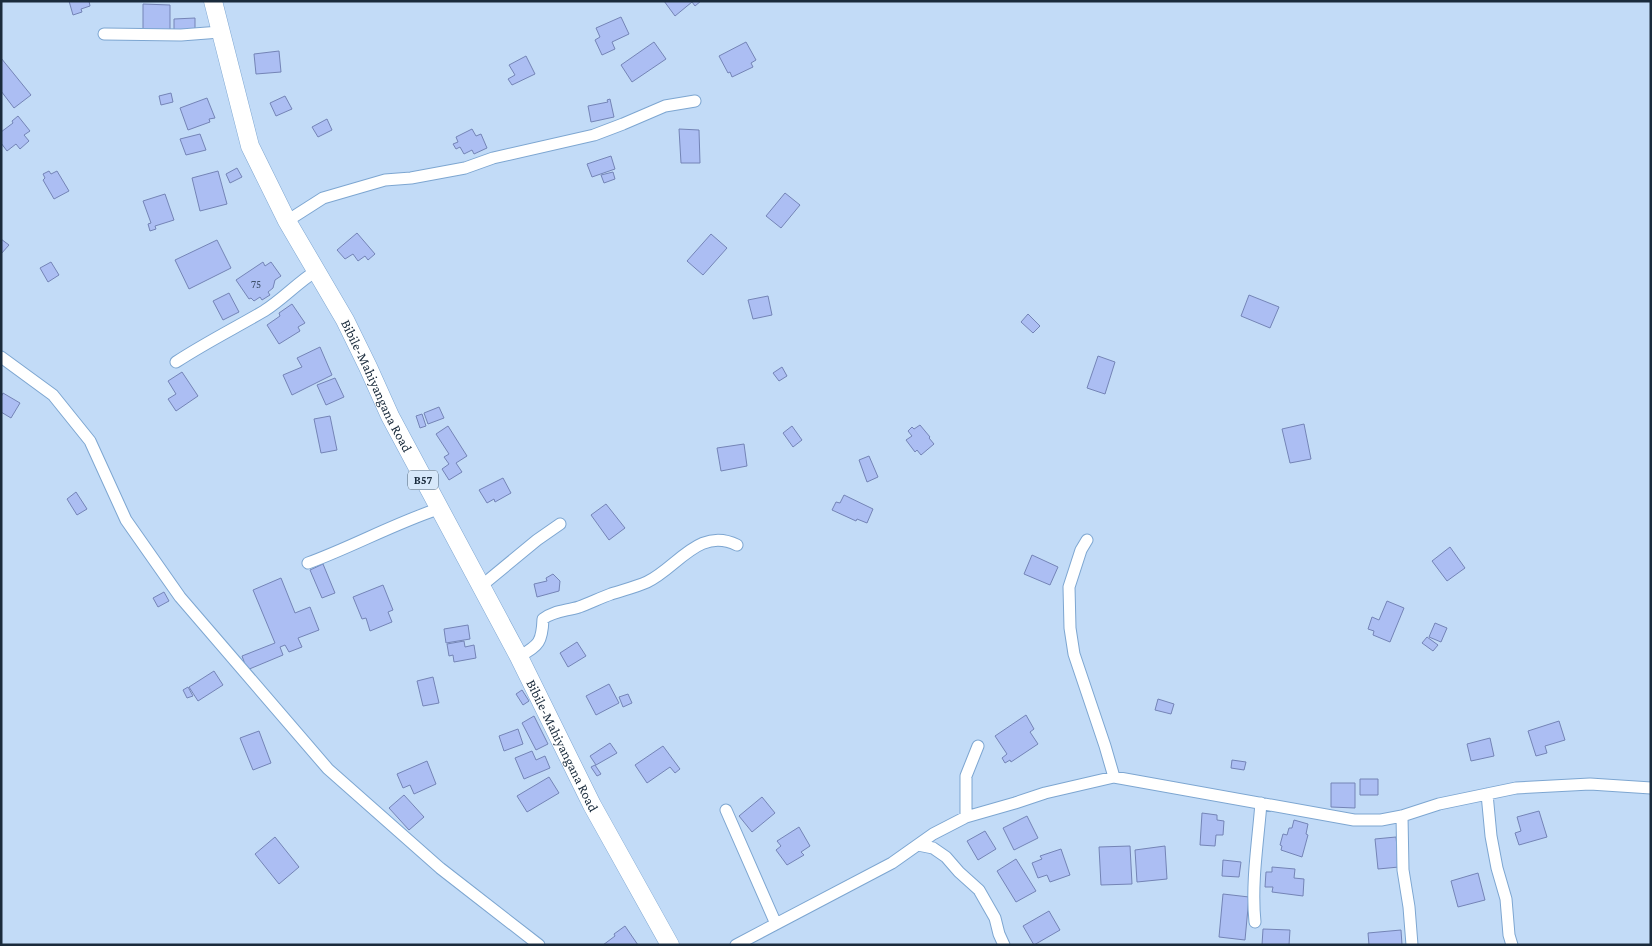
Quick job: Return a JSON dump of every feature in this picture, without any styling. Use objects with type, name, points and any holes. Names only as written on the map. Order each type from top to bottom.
[{"type":"main road","name":"Bibile-Mahiyangana Road","points":[[212,1],[250,146],[287,221],[345,320],[390,416],[518,657],[592,805],[670,945]]},
{"type":"street","points":[[104,34],[181,35],[220,32]]},
{"type":"street","points":[[287,221],[323,198],[385,180],[410,178],[465,168],[493,158],[594,135],[664,106],[695,101]]},
{"type":"street","points":[[176,362],[285,297],[300,281],[316,271]]},
{"type":"street","points":[[1,357],[53,395],[90,441],[126,520],[180,597],[328,769],[440,868],[539,945]]},
{"type":"street","points":[[308,563],[438,509]]},
{"type":"street","points":[[480,587],[537,540],[560,524]]},
{"type":"street","points":[[518,657],[538,644],[543,630],[543,620],[549,614],[579,607],[648,581],[665,571],[692,548],[718,539],[737,545]]},
{"type":"street","points":[[1087,540],[1081,550],[1069,587],[1070,628],[1074,654],[1114,777]]},
{"type":"street","points":[[966,816],[966,776],[978,746]]},
{"type":"street","points":[[736,945],[892,863],[918,844],[966,816],[1045,793],[1114,777],[1354,820],[1381,820],[1402,816],[1440,804],[1516,788],[1590,784],[1651,788]]},
{"type":"street","points":[[1487,794],[1491,836],[1497,868],[1506,899],[1512,945]]},
{"type":"street","points":[[1255,922],[1253,905],[1254,882],[1261,803]]},
{"type":"street","points":[[726,810],[776,924]]},
{"type":"street","points":[[1402,816],[1403,870],[1409,907],[1412,945]]},
{"type":"street","points":[[918,844],[932,848],[946,857],[979,890],[995,918],[1004,945]]},
{"type":"building","points":[[69,1],[89,1],[90,6],[81,9],[82,12],[73,15]]},
{"type":"building","points":[[664,1],[701,1],[695,6],[692,2],[675,16]]},
{"type":"building","points":[[143,4],[170,5],[170,31],[143,30]]},
{"type":"building","points":[[621,17],[629,34],[612,42],[615,49],[602,55],[595,40],[600,37],[596,28]]},
{"type":"building","points":[[195,18],[195,32],[174,33],[174,19]]},
{"type":"building","points":[[654,42],[666,59],[632,82],[621,65]]},
{"type":"building","points":[[746,42],[756,60],[751,63],[753,67],[732,77],[719,56]]},
{"type":"building","points":[[279,51],[281,72],[256,74],[254,54]]},
{"type":"building","points":[[526,56],[535,74],[512,85],[508,79],[515,75],[509,65]]},
{"type":"building","points":[[1,58],[31,95],[14,108],[1,91]]},
{"type":"building","points":[[171,93],[173,102],[161,105],[159,96]]},
{"type":"building","points":[[285,96],[292,109],[276,116],[270,103]]},
{"type":"building","points":[[207,98],[215,118],[209,119],[210,122],[188,130],[180,108]]},
{"type":"building","points":[[610,99],[614,117],[591,122],[588,106],[608,102],[607,100]]},
{"type":"building","points":[[18,116],[30,131],[24,135],[29,141],[20,149],[16,144],[7,151],[1,143],[1,132],[13,123],[12,121]]},
{"type":"building","points":[[327,119],[332,130],[318,137],[312,127]]},
{"type":"building","points":[[472,129],[476,136],[481,134],[487,148],[474,154],[472,150],[464,154],[460,147],[456,149],[453,144],[458,142],[456,137]]},
{"type":"building","points":[[679,129],[699,130],[700,163],[681,163]]},
{"type":"building","points":[[200,134],[206,150],[186,155],[180,139]]},
{"type":"building","points":[[611,156],[615,169],[592,177],[587,164]]},
{"type":"building","points":[[237,168],[242,177],[230,183],[226,174]]},
{"type":"building","points":[[49,171],[51,174],[57,171],[69,191],[54,199],[43,180],[45,178],[43,174]]},
{"type":"building","points":[[218,171],[227,204],[200,211],[192,178]]},
{"type":"building","points":[[613,172],[615,179],[604,183],[601,175]]},
{"type":"building","points":[[785,193],[800,205],[781,228],[766,216]]},
{"type":"building","points":[[165,194],[174,220],[155,226],[156,229],[150,231],[148,224],[151,223],[143,201]]},
{"type":"building","points":[[357,233],[375,254],[368,260],[365,256],[358,261],[353,254],[345,259],[337,250]]},
{"type":"building","points":[[711,234],[727,248],[703,275],[687,261]]},
{"type":"building","points":[[1,239],[9,245],[1,254]]},
{"type":"building","points":[[217,240],[231,268],[189,289],[175,260]]},
{"type":"building","points":[[51,262],[59,275],[48,282],[40,268]]},
{"type":"building","points":[[263,262],[265,266],[271,262],[281,276],[275,280],[273,288],[268,292],[270,295],[262,300],[260,297],[254,301],[251,298],[249,299],[236,280]]},
{"type":"building","points":[[229,293],[239,312],[223,320],[213,301]]},
{"type":"building","points":[[1249,295],[1279,307],[1270,328],[1241,316]]},
{"type":"building","points":[[768,296],[772,315],[753,319],[748,300]]},
{"type":"building","points":[[292,304],[305,323],[298,327],[300,331],[279,344],[267,325]]},
{"type":"building","points":[[1028,314],[1040,326],[1033,333],[1021,322]]},
{"type":"building","points":[[320,347],[332,375],[292,395],[283,375],[302,367],[297,358]]},
{"type":"building","points":[[1098,356],[1115,362],[1105,394],[1087,388]]},
{"type":"building","points":[[782,367],[787,376],[779,381],[773,373]]},
{"type":"building","points":[[182,372],[198,396],[176,411],[168,399],[176,394],[168,381]]},
{"type":"building","points":[[335,378],[344,397],[326,405],[317,385]]},
{"type":"building","points":[[3,393],[20,403],[11,418],[1,412],[1,397]]},
{"type":"building","points":[[439,407],[444,418],[428,424],[424,413]]},
{"type":"building","points":[[422,414],[426,426],[420,428],[416,416]]},
{"type":"building","points":[[330,416],[337,450],[321,453],[314,419]]},
{"type":"building","points":[[1304,424],[1311,459],[1290,463],[1282,429]]},
{"type":"building","points":[[920,425],[934,444],[921,455],[917,450],[915,452],[906,440],[912,436],[908,431],[912,427],[914,429]]},
{"type":"building","points":[[448,426],[467,456],[456,463],[462,472],[449,480],[442,469],[449,464],[444,457],[449,454],[436,434]]},
{"type":"building","points":[[792,426],[802,440],[793,447],[783,433]]},
{"type":"building","points":[[744,444],[747,466],[721,471],[717,448]]},
{"type":"building","points":[[869,456],[878,477],[867,482],[859,460]]},
{"type":"building","points":[[503,478],[511,493],[495,502],[494,499],[487,503],[479,490]]},
{"type":"building","points":[[76,492],[87,509],[77,515],[67,499]]},
{"type":"building","points":[[844,495],[873,509],[867,523],[857,519],[856,521],[832,510],[836,502],[840,503]]},
{"type":"building","points":[[606,504],[625,528],[609,540],[591,515]]},
{"type":"building","points":[[1450,547],[1465,568],[1447,581],[1432,561]]},
{"type":"building","points":[[1032,555],[1058,567],[1050,585],[1024,574]]},
{"type":"building","points":[[323,564],[335,593],[322,598],[310,570]]},
{"type":"building","points":[[553,574],[560,581],[559,591],[537,597],[534,584],[547,581],[546,578]]},
{"type":"building","points":[[281,578],[295,613],[310,607],[319,630],[298,638],[302,647],[289,652],[285,645],[280,647],[283,655],[247,670],[242,656],[275,643],[253,590]]},
{"type":"building","points":[[383,585],[393,610],[388,612],[392,622],[370,631],[366,618],[362,619],[353,597]]},
{"type":"building","points":[[164,592],[169,601],[158,607],[153,598]]},
{"type":"building","points":[[1387,601],[1404,608],[1390,642],[1373,635],[1374,631],[1368,629],[1372,617],[1379,620]]},
{"type":"building","points":[[1435,623],[1447,628],[1441,642],[1429,637]]},
{"type":"building","points":[[468,625],[470,639],[446,643],[444,629]]},
{"type":"building","points":[[1427,637],[1438,645],[1433,651],[1422,643]]},
{"type":"building","points":[[464,641],[465,647],[474,645],[476,658],[454,662],[453,655],[449,656],[447,644]]},
{"type":"building","points":[[577,642],[586,656],[568,667],[560,653]]},
{"type":"building","points":[[214,671],[223,685],[198,701],[189,687]]},
{"type":"building","points":[[433,677],[439,703],[423,706],[417,681]]},
{"type":"building","points":[[609,684],[619,703],[596,715],[586,696]]},
{"type":"building","points":[[188,687],[193,696],[187,698],[183,690]]},
{"type":"building","points":[[522,690],[529,701],[523,705],[516,694]]},
{"type":"building","points":[[628,694],[632,703],[623,707],[619,697]]},
{"type":"building","points":[[1158,699],[1174,704],[1171,714],[1155,710]]},
{"type":"building","points":[[1026,715],[1034,729],[1030,732],[1038,744],[1011,762],[1010,760],[1005,763],[1002,758],[1007,754],[995,736]]},
{"type":"building","points":[[534,716],[548,744],[536,750],[522,723]]},
{"type":"building","points":[[1559,721],[1565,740],[1545,746],[1547,753],[1536,756],[1528,731]]},
{"type":"building","points":[[518,729],[523,744],[504,751],[499,736]]},
{"type":"building","points":[[259,731],[271,763],[253,770],[240,738]]},
{"type":"building","points":[[1490,738],[1494,756],[1471,761],[1467,744]]},
{"type":"building","points":[[610,743],[617,753],[596,765],[590,756]]},
{"type":"building","points":[[663,746],[680,769],[675,773],[670,767],[647,783],[635,765]]},
{"type":"building","points":[[532,751],[536,760],[545,756],[550,768],[524,779],[515,758]]},
{"type":"building","points":[[1232,760],[1246,762],[1244,770],[1231,768]]},
{"type":"building","points":[[427,761],[436,784],[414,794],[410,785],[403,788],[397,774]]},
{"type":"building","points":[[595,765],[601,774],[597,776],[591,767]]},
{"type":"building","points":[[549,777],[559,793],[527,812],[517,796]]},
{"type":"building","points":[[1360,779],[1378,779],[1378,795],[1360,795]]},
{"type":"building","points":[[1331,783],[1355,783],[1355,808],[1331,807]]},
{"type":"building","points":[[404,795],[424,817],[409,830],[389,808]]},
{"type":"building","points":[[762,797],[775,813],[752,832],[739,816]]},
{"type":"building","points":[[1539,811],[1547,837],[1519,845],[1515,833],[1521,831],[1517,817]]},
{"type":"building","points":[[1202,813],[1217,815],[1217,820],[1224,821],[1223,835],[1216,835],[1215,846],[1200,845]]},
{"type":"building","points":[[1027,816],[1038,838],[1014,850],[1003,828]]},
{"type":"building","points":[[1294,820],[1308,824],[1306,834],[1308,835],[1302,857],[1281,850],[1282,846],[1280,845],[1283,834],[1287,835],[1289,828],[1292,828]]},
{"type":"building","points":[[799,827],[810,846],[801,852],[804,855],[787,865],[776,850],[781,846],[777,841]]},
{"type":"building","points":[[985,831],[996,849],[978,860],[967,841]]},
{"type":"building","points":[[275,837],[299,867],[279,884],[255,854]]},
{"type":"building","points":[[1396,837],[1399,867],[1378,869],[1375,839]]},
{"type":"building","points":[[1130,846],[1132,884],[1101,885],[1099,847]]},
{"type":"building","points":[[1165,846],[1167,879],[1137,882],[1135,850]]},
{"type":"building","points":[[1061,849],[1070,875],[1050,882],[1047,875],[1038,878],[1032,863],[1042,859],[1040,856]]},
{"type":"building","points":[[1016,859],[1036,891],[1016,902],[997,871]]},
{"type":"building","points":[[1223,860],[1241,862],[1239,877],[1222,876]]},
{"type":"building","points":[[1272,867],[1295,869],[1294,878],[1304,879],[1303,896],[1272,892],[1273,887],[1265,887],[1266,872],[1272,872]]},
{"type":"building","points":[[1478,873],[1485,900],[1458,907],[1451,881]]},
{"type":"building","points":[[1223,894],[1249,897],[1245,940],[1219,937]]},
{"type":"building","points":[[1049,911],[1060,930],[1034,945],[1023,926]]},
{"type":"building","points":[[625,926],[638,945],[603,945],[615,936],[614,934]]},
{"type":"building","points":[[1263,929],[1290,930],[1289,945],[1262,945]]},
{"type":"building","points":[[1401,930],[1402,945],[1369,945],[1368,933]]}]
